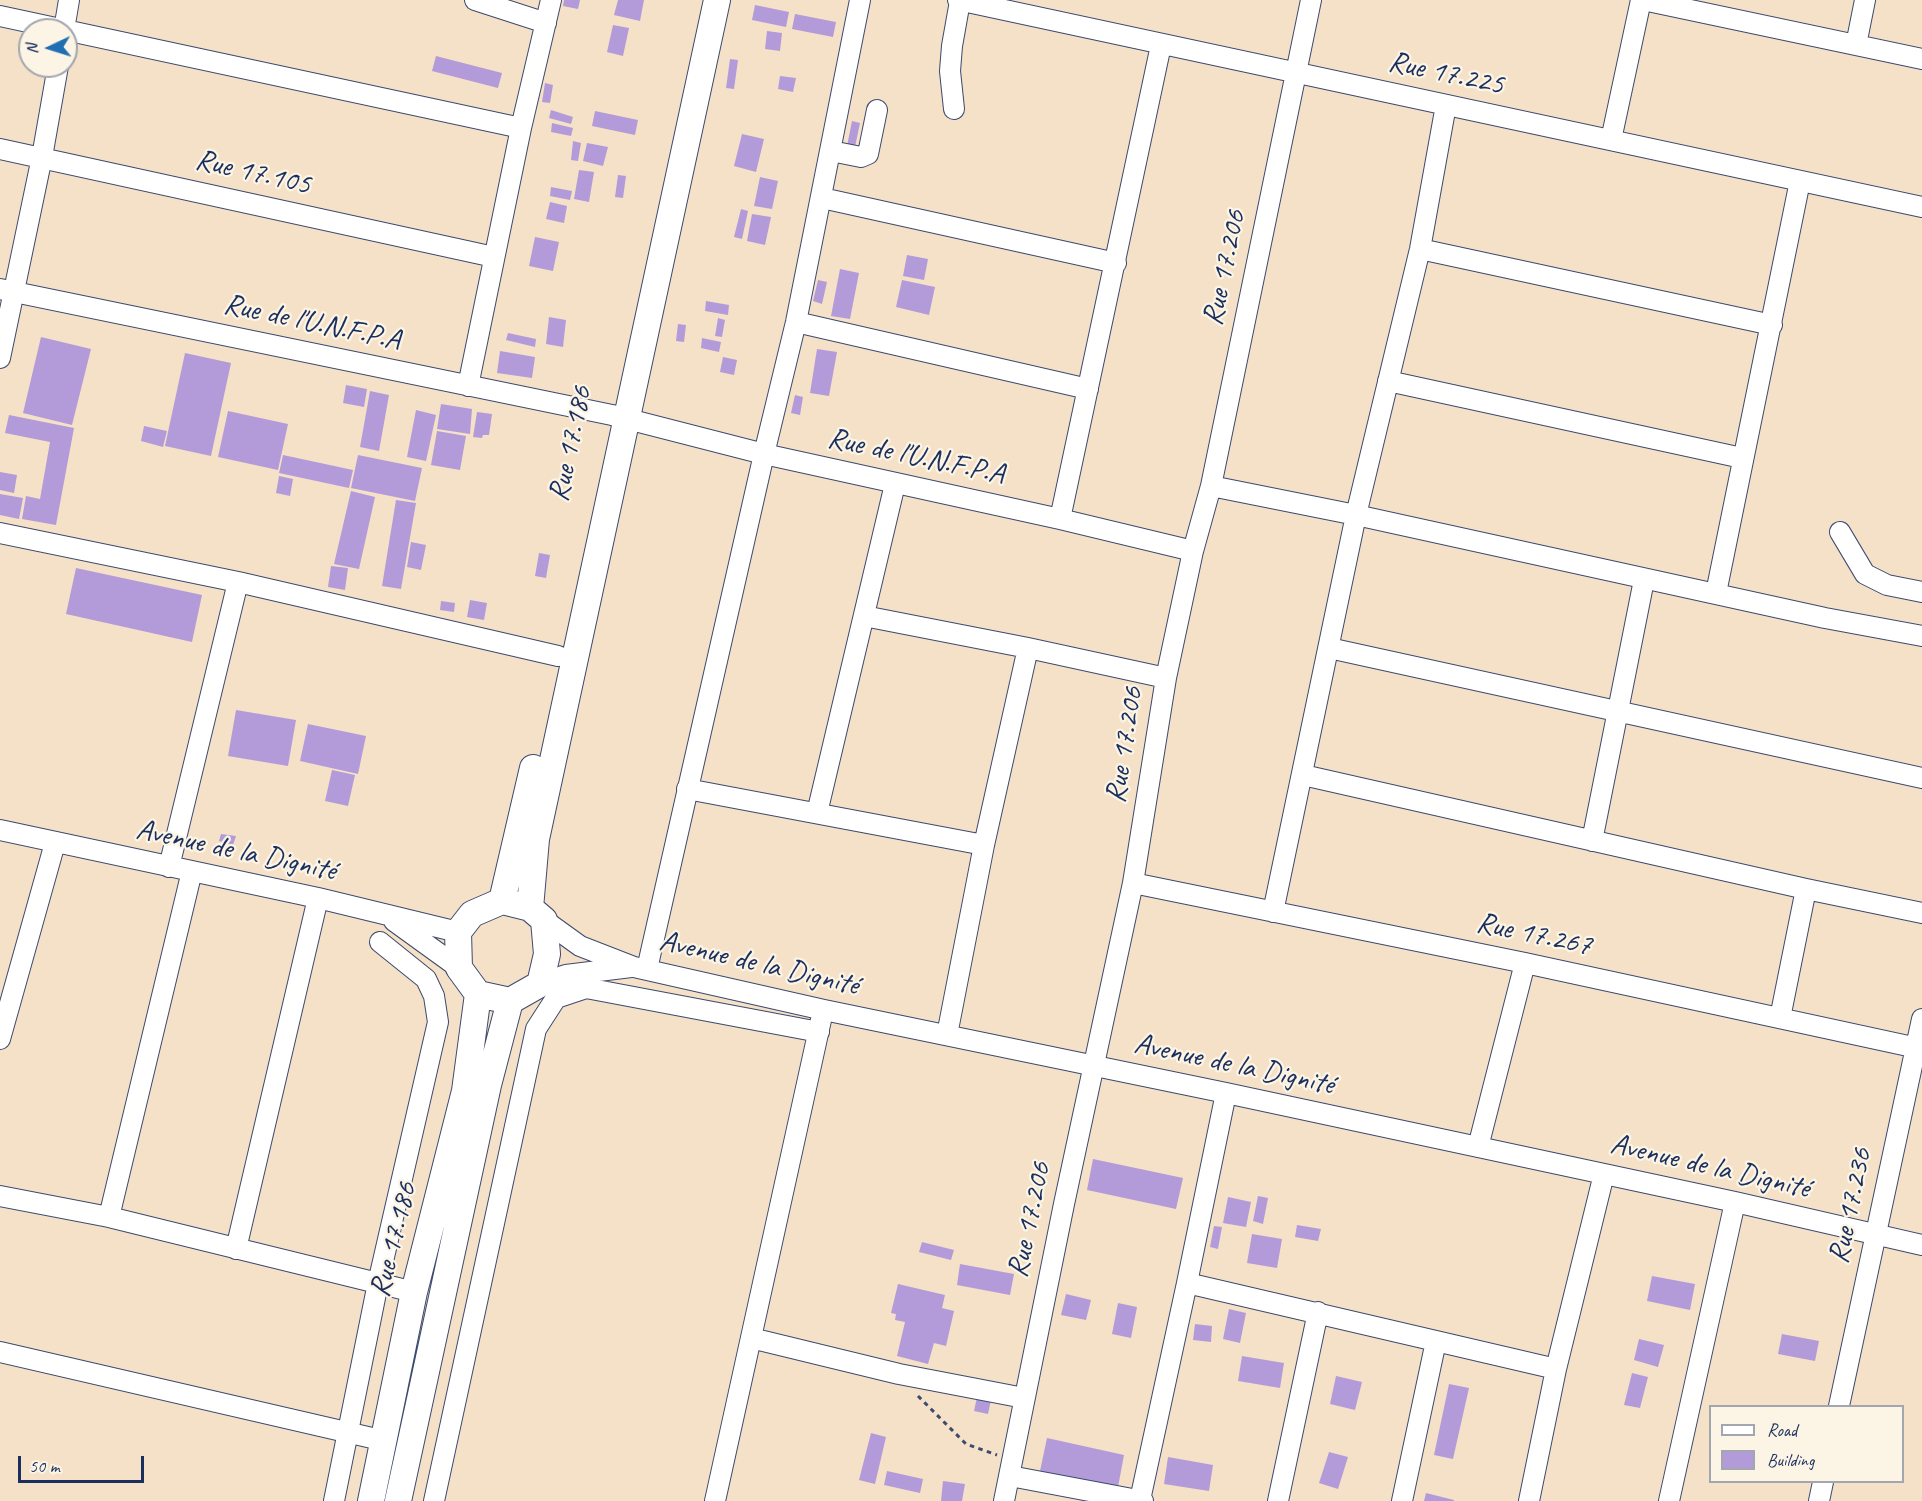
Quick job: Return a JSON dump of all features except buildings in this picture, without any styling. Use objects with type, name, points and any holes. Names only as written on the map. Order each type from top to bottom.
[{"type":"main road","name":"Rue 17.186","points":[[502,901],[558,656],[620,417],[700,0]]},
{"type":"main road","points":[[537,914],[502,901],[472,914],[458,932],[459,968],[478,994],[510,1001],[540,984],[547,954],[537,914],[536,838],[620,417],[717,0]]},
{"type":"main road","name":"Rue 17.186","points":[[371,1501],[414,1292],[465,1091],[478,994]]},
{"type":"main road","points":[[398,1501],[488,1085],[510,1001]]},
{"type":"street","points":[[66,18],[69,0]]},
{"type":"street","points":[[475,0],[546,23]]},
{"type":"street","points":[[468,386],[521,128],[551,0]]},
{"type":"street","points":[[540,984],[566,975],[640,968],[687,789],[796,322],[860,0]]},
{"type":"street","points":[[954,109],[950,71],[959,0]]},
{"type":"street","name":"Rue 17.225","points":[[959,0],[1922,207]]},
{"type":"street","name":"Rue 17.206","points":[[1004,1501],[1134,883],[1166,678],[1193,551],[1211,486],[1311,0]]},
{"type":"street","points":[[1611,140],[1642,0],[1922,59]]},
{"type":"street","points":[[1856,45],[1865,0]]},
{"type":"street","points":[[0,16],[18,20]]},
{"type":"street","points":[[78,33],[521,128]]},
{"type":"street","points":[[1060,519],[1161,45]]},
{"type":"street","points":[[0,358],[7,290],[42,157],[56,78]]},
{"type":"street","points":[[1273,912],[1356,515],[1419,249],[1446,105]]},
{"type":"street","points":[[831,151],[861,157],[868,154],[877,110]]},
{"type":"street","name":"Rue 17.105","points":[[0,149],[494,257]]},
{"type":"street","points":[[1716,593],[1800,181]]},
{"type":"street","points":[[822,198],[1116,263]]},
{"type":"street","points":[[1419,249],[1772,325]]},
{"type":"street","name":"Rue de l'U.N.F.P.A","points":[[7,290],[620,417],[764,454],[1060,519],[1193,551]]},
{"type":"street","points":[[796,322],[1088,389]]},
{"type":"street","points":[[1388,381],[1742,458]]},
{"type":"street","points":[[817,813],[896,484]]},
{"type":"street","points":[[1211,486],[1356,515],[1644,580],[1922,636]]},
{"type":"street","points":[[1840,532],[1865,573],[1887,585],[1922,592]]},
{"type":"street","points":[[0,533],[238,582],[558,656]]},
{"type":"street","points":[[1592,841],[1644,580]]},
{"type":"street","points":[[170,867],[238,582]]},
{"type":"street","points":[[864,616],[1166,678]]},
{"type":"street","points":[[947,1035],[984,845],[1028,648]]},
{"type":"street","points":[[1329,648],[1922,778]]},
{"type":"street","points":[[1303,775],[1806,889],[1922,913]]},
{"type":"street","points":[[687,789],[984,845]]},
{"type":"street","name":"Avenue de la Dignité","points":[[0,830],[318,898],[458,932]]},
{"type":"street","points":[[0,1039],[55,843]]},
{"type":"street","points":[[109,1217],[192,871]]},
{"type":"street","name":"Rue 17.267","points":[[1134,883],[1525,963],[1919,1049]]},
{"type":"street","points":[[1780,1017],[1806,889]]},
{"type":"street","points":[[236,1249],[318,898]]},
{"type":"street","points":[[385,914],[459,968]]},
{"type":"street","name":"Avenue de la Dignité","points":[[537,914],[580,946],[640,968],[824,1010],[1095,1065],[1735,1202],[1922,1245]]},
{"type":"street","points":[[334,1501],[378,1283],[438,1022],[434,996],[426,980],[380,942]]},
{"type":"street","points":[[1478,1147],[1525,963]]},
{"type":"street","points":[[434,1501],[536,1029],[556,998],[586,988],[819,1032]]},
{"type":"street","points":[[715,1501],[824,1010]]},
{"type":"street","name":"Rue 17.236","points":[[1839,1405],[1875,1235],[1919,1049],[1922,1019]]},
{"type":"street","points":[[1011,1468],[1141,1501],[1226,1093]]},
{"type":"street","points":[[1529,1501],[1556,1369],[1604,1174]]},
{"type":"street","points":[[0,1196],[109,1217],[414,1292]]},
{"type":"street","points":[[1669,1501],[1735,1202]]},
{"type":"street","points":[[1187,1283],[1556,1369]]},
{"type":"street","points":[[1278,1501],[1318,1312]]},
{"type":"street","points":[[751,1338],[899,1374],[1024,1398]]},
{"type":"street","points":[[1402,1501],[1436,1341]]},
{"type":"street","points":[[0,1352],[385,1441]]},
{"type":"street","points":[[1819,1501],[1823,1483]]},
{"type":"path","points":[[899,1374],[932,1412],[966,1444],[1011,1468]]}]
